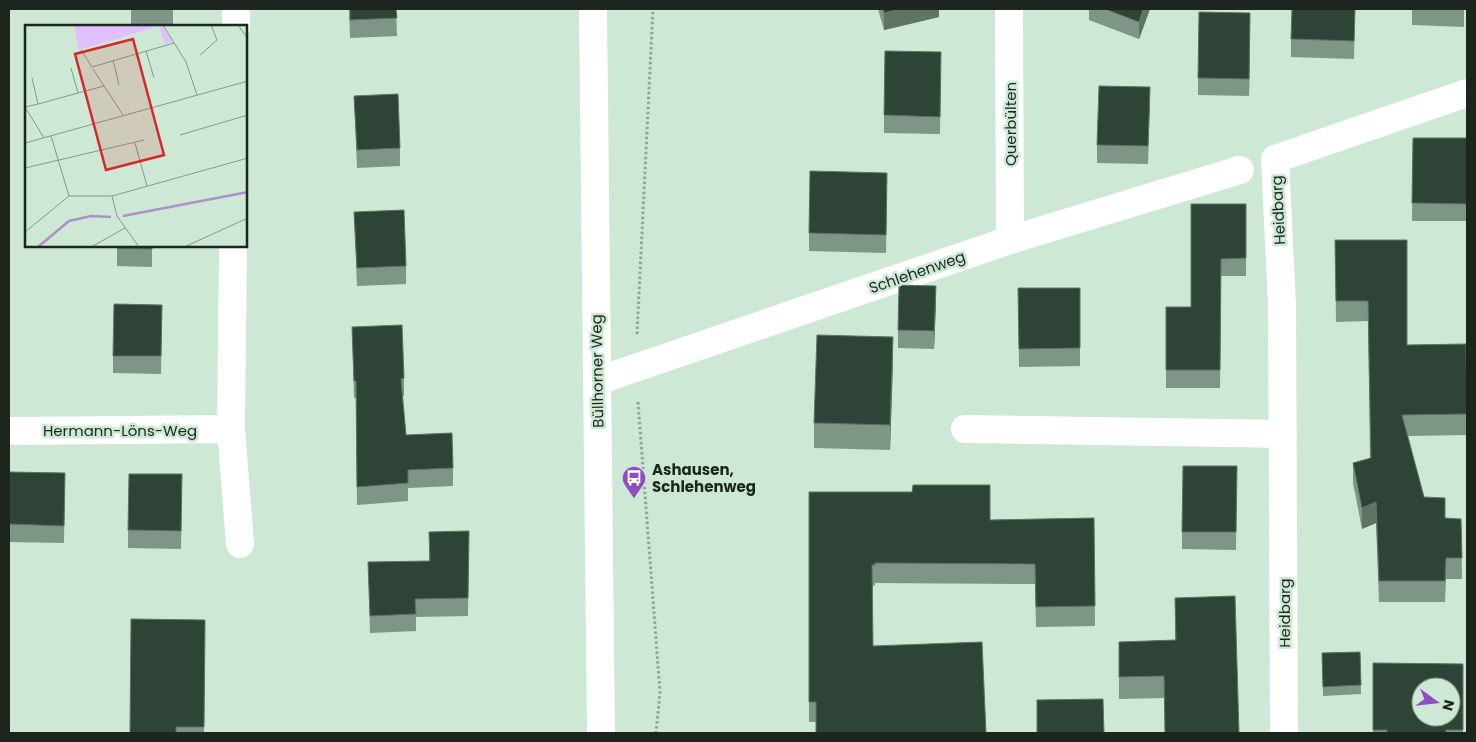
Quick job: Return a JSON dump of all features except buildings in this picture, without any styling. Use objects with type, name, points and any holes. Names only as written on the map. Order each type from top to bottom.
[{"type":"street","points":[[236,9],[236,25]]},
{"type":"street","name":"Büllhorner Weg","points":[[593,9],[601,733]]},
{"type":"street","name":"Querbülten","points":[[1009,9],[1010,240]]},
{"type":"street","name":"Heidbarg","points":[[1284,733],[1282,305],[1275,159],[1467,93]]},
{"type":"street","name":"Schlehenweg","points":[[597,381],[1010,240],[1240,170]]},
{"type":"street","points":[[233,248],[231,429],[240,544]]},
{"type":"street","name":"Hermann-Löns-Weg","points":[[9,431],[231,429]]},
{"type":"street","points":[[965,429],[1283,434]]},
{"type":"path","points":[[653,9],[636,369],[660,692],[656,733]]},
{"type":"place","name":"Ashausen, Schlehenweg","points":[[634,499]]}]
